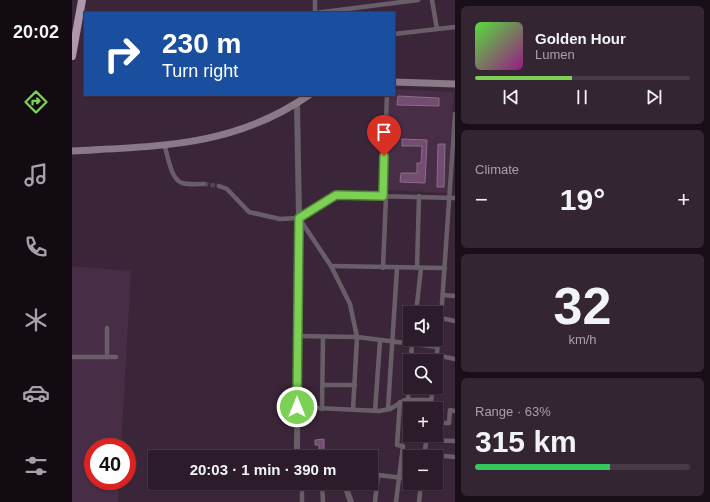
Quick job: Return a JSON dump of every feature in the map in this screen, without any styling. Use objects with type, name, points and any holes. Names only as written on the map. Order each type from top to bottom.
[{"type":"highway","points":[[72,56],[82,0]]},
{"type":"main road","points":[[395,82],[455,84]]},
{"type":"main road","points":[[72,151],[165,147],[215,138],[271,119],[309,96]]},
{"type":"street","points":[[315,0],[315,12]]},
{"type":"street","points":[[323,12],[418,0]]},
{"type":"street","points":[[432,0],[437,29]]},
{"type":"street","points":[[395,34],[455,27]]},
{"type":"street","points":[[384,268],[387,96]]},
{"type":"street","points":[[297,104],[299,218],[297,336],[297,450]]},
{"type":"street","points":[[442,306],[455,114]]},
{"type":"street","points":[[165,147],[170,164],[178,180],[183,183],[204,184]]},
{"type":"street","points":[[219,186],[227,189],[249,212],[280,219],[299,218],[336,195],[455,198]]},
{"type":"street","points":[[416,306],[419,268],[418,196]]},
{"type":"street","points":[[299,218],[331,266],[350,304],[357,338],[353,410]]},
{"type":"street","points":[[331,266],[444,268]]},
{"type":"street","points":[[388,409],[397,268]]},
{"type":"street","points":[[443,295],[455,296]]},
{"type":"street","points":[[443,318],[455,320]]},
{"type":"street","points":[[107,328],[107,357]]},
{"type":"street","points":[[297,336],[357,338],[403,342]]},
{"type":"street","points":[[322,408],[323,337]]},
{"type":"street","points":[[375,411],[380,341]]},
{"type":"street","points":[[432,346],[437,347],[436,354]]},
{"type":"street","points":[[443,356],[455,359]]},
{"type":"street","points":[[72,357],[116,357]]},
{"type":"street","points":[[323,385],[355,385]]},
{"type":"street","points":[[408,394],[408,399]]},
{"type":"street","points":[[297,407],[375,411],[388,409],[408,399],[431,400],[431,394]]},
{"type":"street","points":[[396,502],[403,446],[397,445],[400,402]]},
{"type":"street","points":[[443,423],[449,423],[450,410],[455,411]]},
{"type":"street","points":[[443,440],[455,441]]},
{"type":"street","points":[[443,456],[455,457]]},
{"type":"street","points":[[378,475],[403,478]]},
{"type":"street","points":[[302,490],[302,502]]},
{"type":"street","points":[[322,490],[323,502]]},
{"type":"street","points":[[347,490],[351,502]]},
{"type":"street","points":[[375,502],[376,490]]},
{"type":"street","points":[[419,502],[420,490]]},
{"type":"shaded area","points":[[395,89],[454,92],[447,193],[384,190],[389,96],[395,96]]},
{"type":"shaded area","points":[[72,266],[131,271],[122,438],[84,438],[84,490],[119,490],[118,502],[72,502]]},
{"type":"building","points":[[398,96],[439,98],[439,106],[397,105]]},
{"type":"building","points":[[402,139],[427,140],[425,183],[400,182],[401,173],[417,173],[417,163],[421,163],[422,146],[402,146]]},
{"type":"building","points":[[438,144],[445,144],[444,187],[437,187]]},
{"type":"building","points":[[324,439],[324,450],[319,450],[319,445],[315,445],[315,440]]},
{"type":"tunnel","points":[[204,184],[219,186]]},
{"type":"route","points":[[297,407],[299,218],[336,195],[383,196],[384,156]]}]
